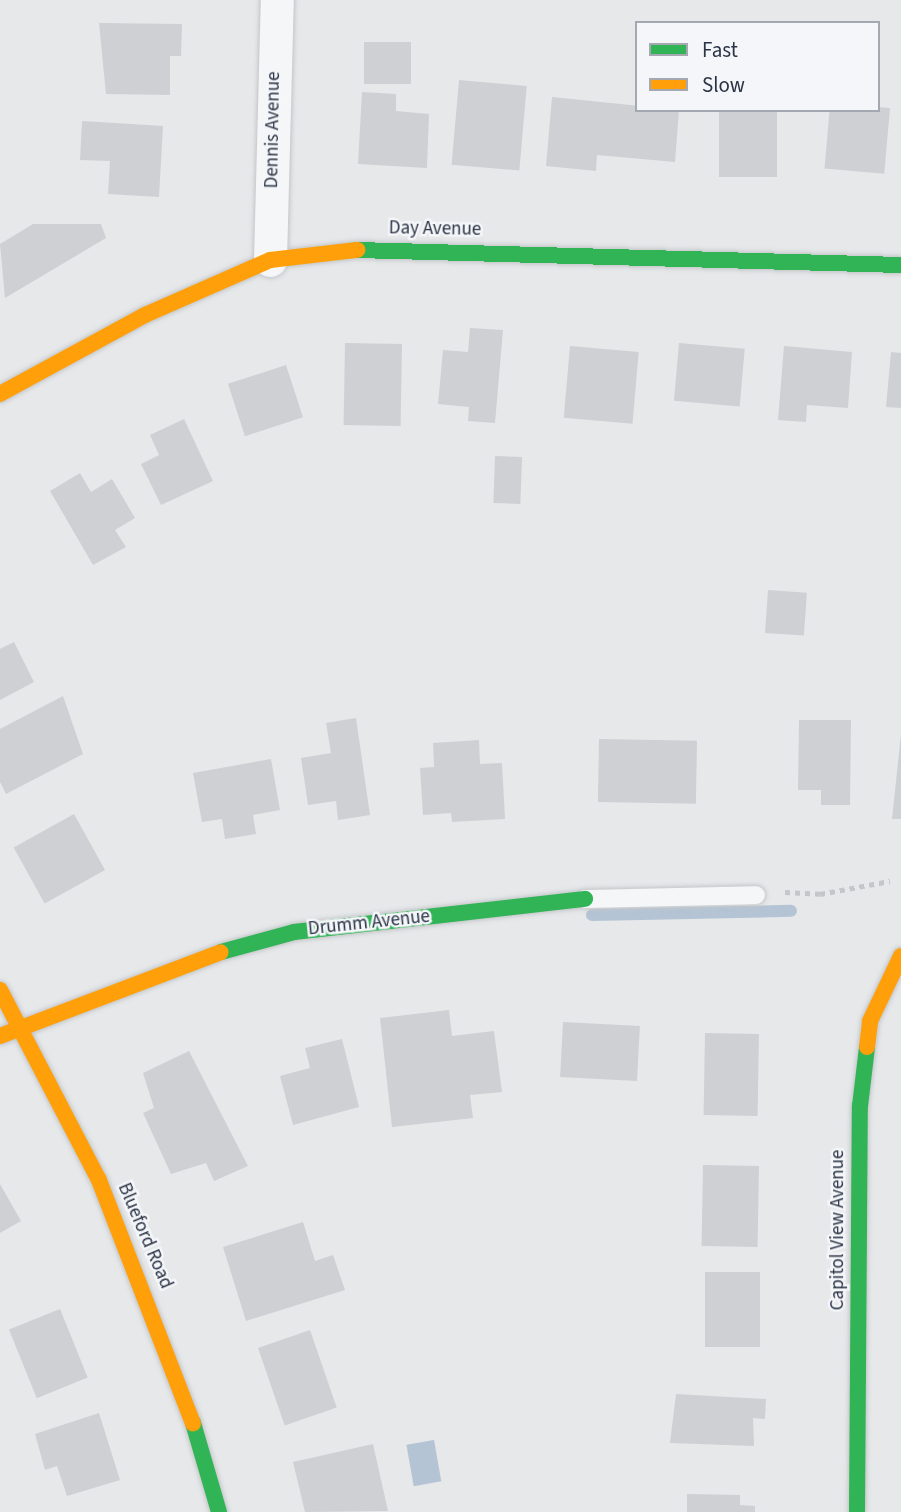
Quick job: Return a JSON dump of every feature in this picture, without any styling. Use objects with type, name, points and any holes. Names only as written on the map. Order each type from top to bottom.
[{"type":"street","name":"Dennis Avenue","points":[[270,260],[277,0]]},
{"type":"street","name":"Day Avenue","points":[[0,394],[145,315],[270,260],[336,249],[901,265]]},
{"type":"street","name":"Drumm Avenue","points":[[0,1036],[20,1025],[180,963],[294,932],[585,899]]},
{"type":"street","name":"Capitol View Avenue","points":[[857,1512],[860,1106],[870,1021],[901,956]]},
{"type":"street","name":"Blueford Road","points":[[0,990],[20,1025],[135,1266],[176,1368],[219,1512]]},
{"type":"lane","name":"Drumm Avenue","points":[[585,899],[756,895]]},
{"type":"path","points":[[756,895],[820,894],[890,881]]},
{"type":"water","points":[[434,1440],[441,1481],[414,1486],[406,1445]]},
{"type":"building","points":[[99,23],[182,24],[181,56],[170,56],[170,95],[106,94]]},
{"type":"building","points":[[364,42],[411,42],[411,84],[364,84]]},
{"type":"building","points":[[459,80],[527,86],[519,171],[452,165]]},
{"type":"building","points":[[362,92],[396,94],[396,111],[429,114],[427,168],[358,164]]},
{"type":"building","points":[[552,97],[635,105],[635,112],[679,112],[675,162],[597,155],[596,171],[546,166]]},
{"type":"building","points":[[880,107],[890,108],[884,174],[824,169],[829,112],[880,112]]},
{"type":"building","points":[[719,112],[777,112],[777,177],[719,177]]},
{"type":"building","points":[[82,121],[163,126],[159,197],[108,194],[110,161],[80,160]]},
{"type":"building","points":[[33,224],[101,224],[106,238],[5,298],[0,244]]},
{"type":"building","points":[[470,328],[503,330],[495,423],[468,421],[469,407],[438,404],[443,350],[468,352]]},
{"type":"building","points":[[345,343],[402,344],[401,426],[344,425]]},
{"type":"building","points":[[679,343],[745,349],[740,407],[674,401]]},
{"type":"building","points":[[570,346],[639,352],[632,424],[564,418]]},
{"type":"building","points":[[784,346],[852,352],[848,408],[807,405],[806,422],[778,420]]},
{"type":"building","points":[[891,352],[901,353],[901,408],[886,407]]},
{"type":"building","points":[[286,365],[303,417],[245,436],[228,384]]},
{"type":"building","points":[[184,419],[213,481],[161,505],[141,464],[159,455],[150,435]]},
{"type":"building","points":[[495,456],[522,457],[520,504],[493,503]]},
{"type":"building","points":[[80,473],[91,492],[112,479],[135,518],[115,530],[126,547],[93,565],[50,491]]},
{"type":"building","points":[[768,590],[807,593],[804,636],[765,633]]},
{"type":"building","points":[[14,642],[34,682],[0,700],[0,649]]},
{"type":"building","points":[[63,696],[83,754],[6,794],[0,782],[0,729]]},
{"type":"building","points":[[356,718],[370,815],[338,820],[336,801],[308,805],[301,758],[331,753],[326,723]]},
{"type":"building","points":[[799,720],[851,720],[850,805],[821,805],[821,790],[798,790]]},
{"type":"building","points":[[901,734],[901,819],[892,819]]},
{"type":"building","points":[[599,739],[697,741],[696,804],[598,802]]},
{"type":"building","points":[[479,740],[480,764],[502,763],[505,819],[452,822],[451,813],[423,815],[420,768],[434,767],[433,743]]},
{"type":"building","points":[[271,759],[280,810],[253,815],[256,834],[225,839],[222,819],[202,822],[193,773]]},
{"type":"building","points":[[74,814],[105,870],[45,903],[14,847]]},
{"type":"building","points":[[449,1010],[452,1036],[494,1031],[502,1092],[470,1095],[473,1118],[392,1127],[380,1018]]},
{"type":"building","points":[[563,1022],[640,1026],[637,1081],[560,1077]]},
{"type":"building","points":[[705,1033],[759,1034],[758,1116],[704,1115]]},
{"type":"building","points":[[342,1039],[359,1107],[293,1125],[280,1076],[310,1068],[305,1048]]},
{"type":"building","points":[[189,1051],[248,1166],[214,1181],[206,1163],[171,1174],[143,1113],[154,1108],[143,1073]]},
{"type":"building","points":[[703,1165],[759,1166],[758,1247],[702,1246]]},
{"type":"building","points":[[0,1184],[21,1221],[0,1233]]},
{"type":"building","points":[[303,1222],[315,1261],[333,1255],[345,1290],[246,1321],[223,1247]]},
{"type":"building","points":[[705,1272],[760,1272],[760,1347],[705,1347]]},
{"type":"building","points":[[60,1309],[88,1378],[37,1398],[9,1330]]},
{"type":"building","points":[[310,1330],[337,1408],[285,1425],[258,1348]]},
{"type":"building","points":[[676,1394],[766,1399],[765,1419],[753,1418],[754,1446],[670,1443]]},
{"type":"building","points":[[99,1413],[120,1480],[67,1496],[57,1466],[45,1470],[35,1434]]},
{"type":"building","points":[[373,1444],[388,1511],[305,1512],[293,1462]]},
{"type":"building","points":[[687,1494],[740,1495],[740,1505],[755,1506],[755,1512],[687,1512]]},
{"type":"waterway","points":[[592,915],[791,911]]},
{"type":"traffic: fast","points":[[357,250],[901,265]]},
{"type":"traffic: fast","points":[[221,952],[294,932],[585,899]]},
{"type":"traffic: fast","points":[[857,1512],[860,1106],[867,1047]]},
{"type":"traffic: fast","points":[[193,1423],[219,1512]]},
{"type":"traffic: slow","points":[[0,394],[145,315],[270,260],[357,250]]},
{"type":"traffic: slow","points":[[0,1036],[221,952]]},
{"type":"traffic: slow","points":[[867,1047],[870,1021],[901,956]]},
{"type":"traffic: slow","points":[[0,990],[99,1180],[193,1423]]}]
